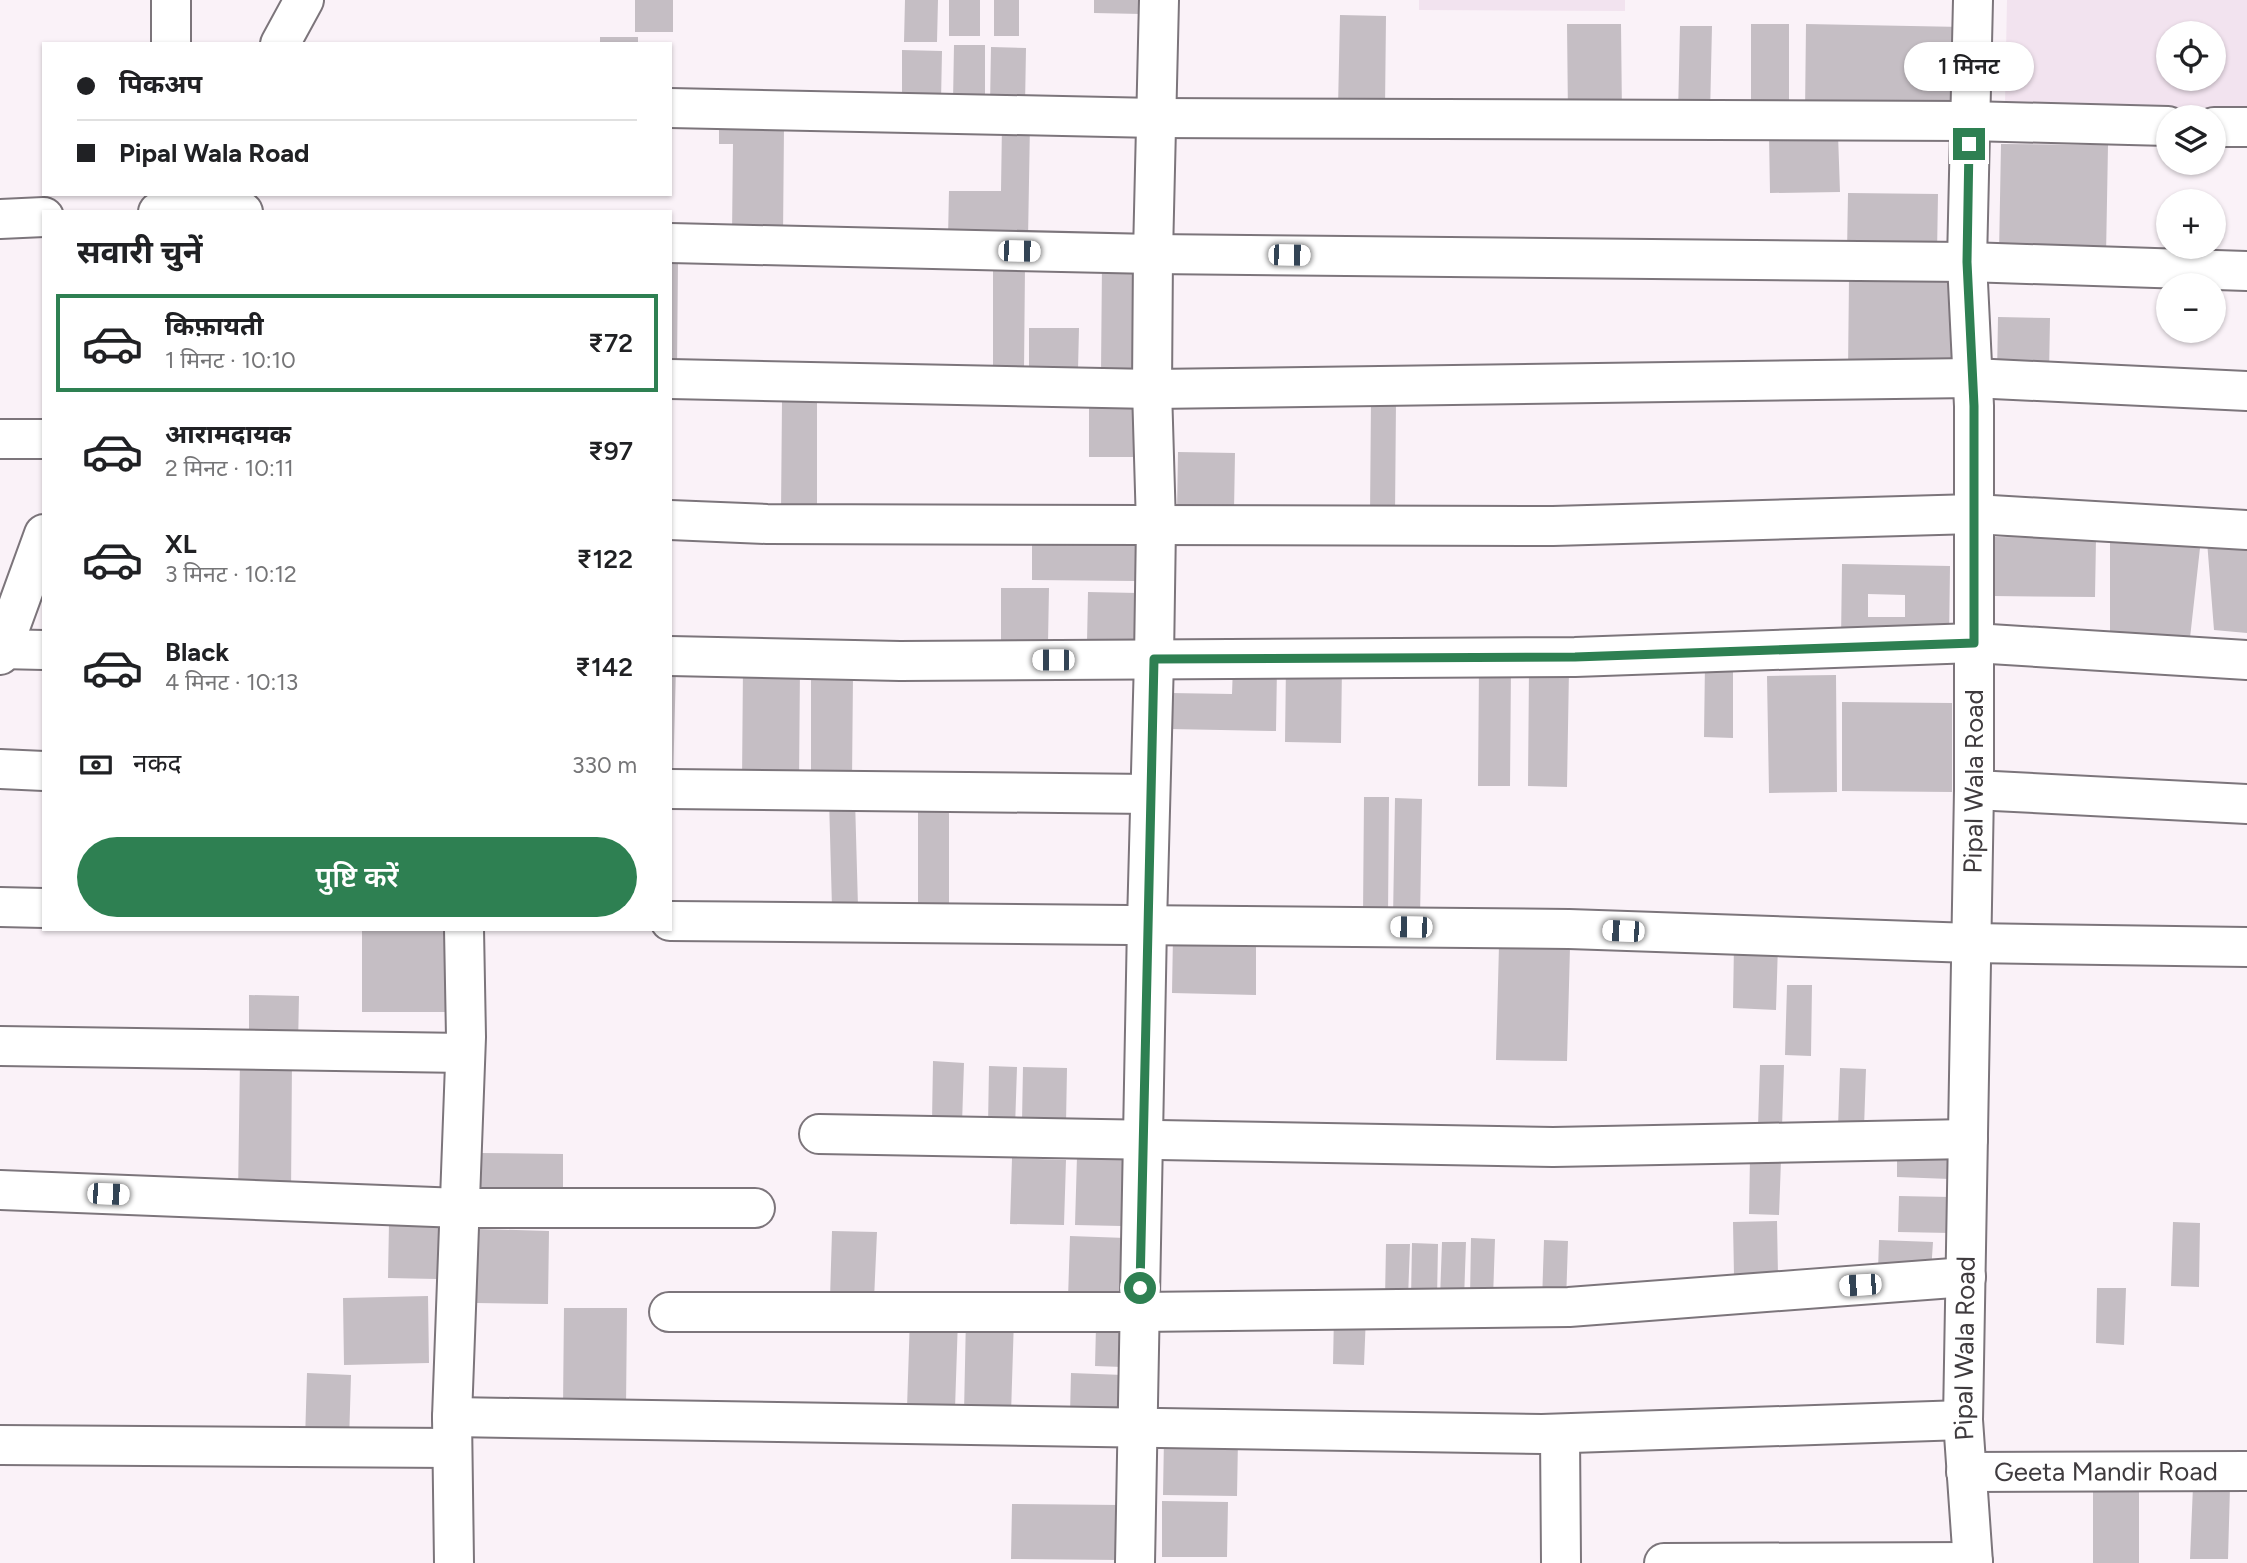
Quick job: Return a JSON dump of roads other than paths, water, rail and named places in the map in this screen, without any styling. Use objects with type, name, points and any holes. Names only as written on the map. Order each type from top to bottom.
[{"type":"street","points":[[171,0],[171,42]]},
{"type":"street","points":[[282,42],[304,0]]},
{"type":"street","points":[[1135,1563],[1156,525],[1152,389],[1158,0]]},
{"type":"street","name":"Pipal Wala Road","points":[[1973,0],[1967,262],[1974,406],[1974,790],[1963,1420],[1973,1562]]},
{"type":"street","points":[[672,108],[1156,118],[1969,121],[2156,125]]},
{"type":"street","points":[[2226,127],[2247,127]]},
{"type":"street","points":[[165,210],[187,204],[229,210]]},
{"type":"street","points":[[0,219],[42,217]]},
{"type":"street","points":[[672,243],[1153,254],[1967,262],[2247,271]]},
{"type":"street","points":[[672,379],[1152,389],[1972,378],[2247,391]]},
{"type":"street","points":[[0,439],[42,439]]},
{"type":"street","points":[[672,520],[767,524],[1553,526],[1974,514],[2247,530]]},
{"type":"street","points":[[42,539],[1,651],[42,650]]},
{"type":"street","points":[[672,656],[900,661],[1575,657],[1974,643],[2247,660]]},
{"type":"street","points":[[0,769],[42,771]]},
{"type":"street","points":[[672,789],[1150,794]]},
{"type":"street","points":[[1974,790],[2247,804]]},
{"type":"street","points":[[0,907],[42,908]]},
{"type":"street","points":[[672,921],[1569,929],[1971,943],[2247,947]]},
{"type":"street","points":[[454,1563],[452,1432],[465,1053],[464,931]]},
{"type":"street","points":[[0,1046],[465,1053]]},
{"type":"street","points":[[819,1133],[1553,1147],[1968,1139]]},
{"type":"street","points":[[0,1190],[460,1208],[755,1208]]},
{"type":"street","points":[[669,1312],[1139,1312],[1569,1307],[1966,1277]]},
{"type":"street","points":[[0,1445],[452,1432],[1137,1426],[1560,1434],[1963,1420]]},
{"type":"street","points":[[1560,1434],[1561,1563]]},
{"type":"street","name":"Geeta Mandir Road","points":[[1966,1472],[2247,1471]]},
{"type":"street","points":[[1664,1563],[1973,1562]]}]
